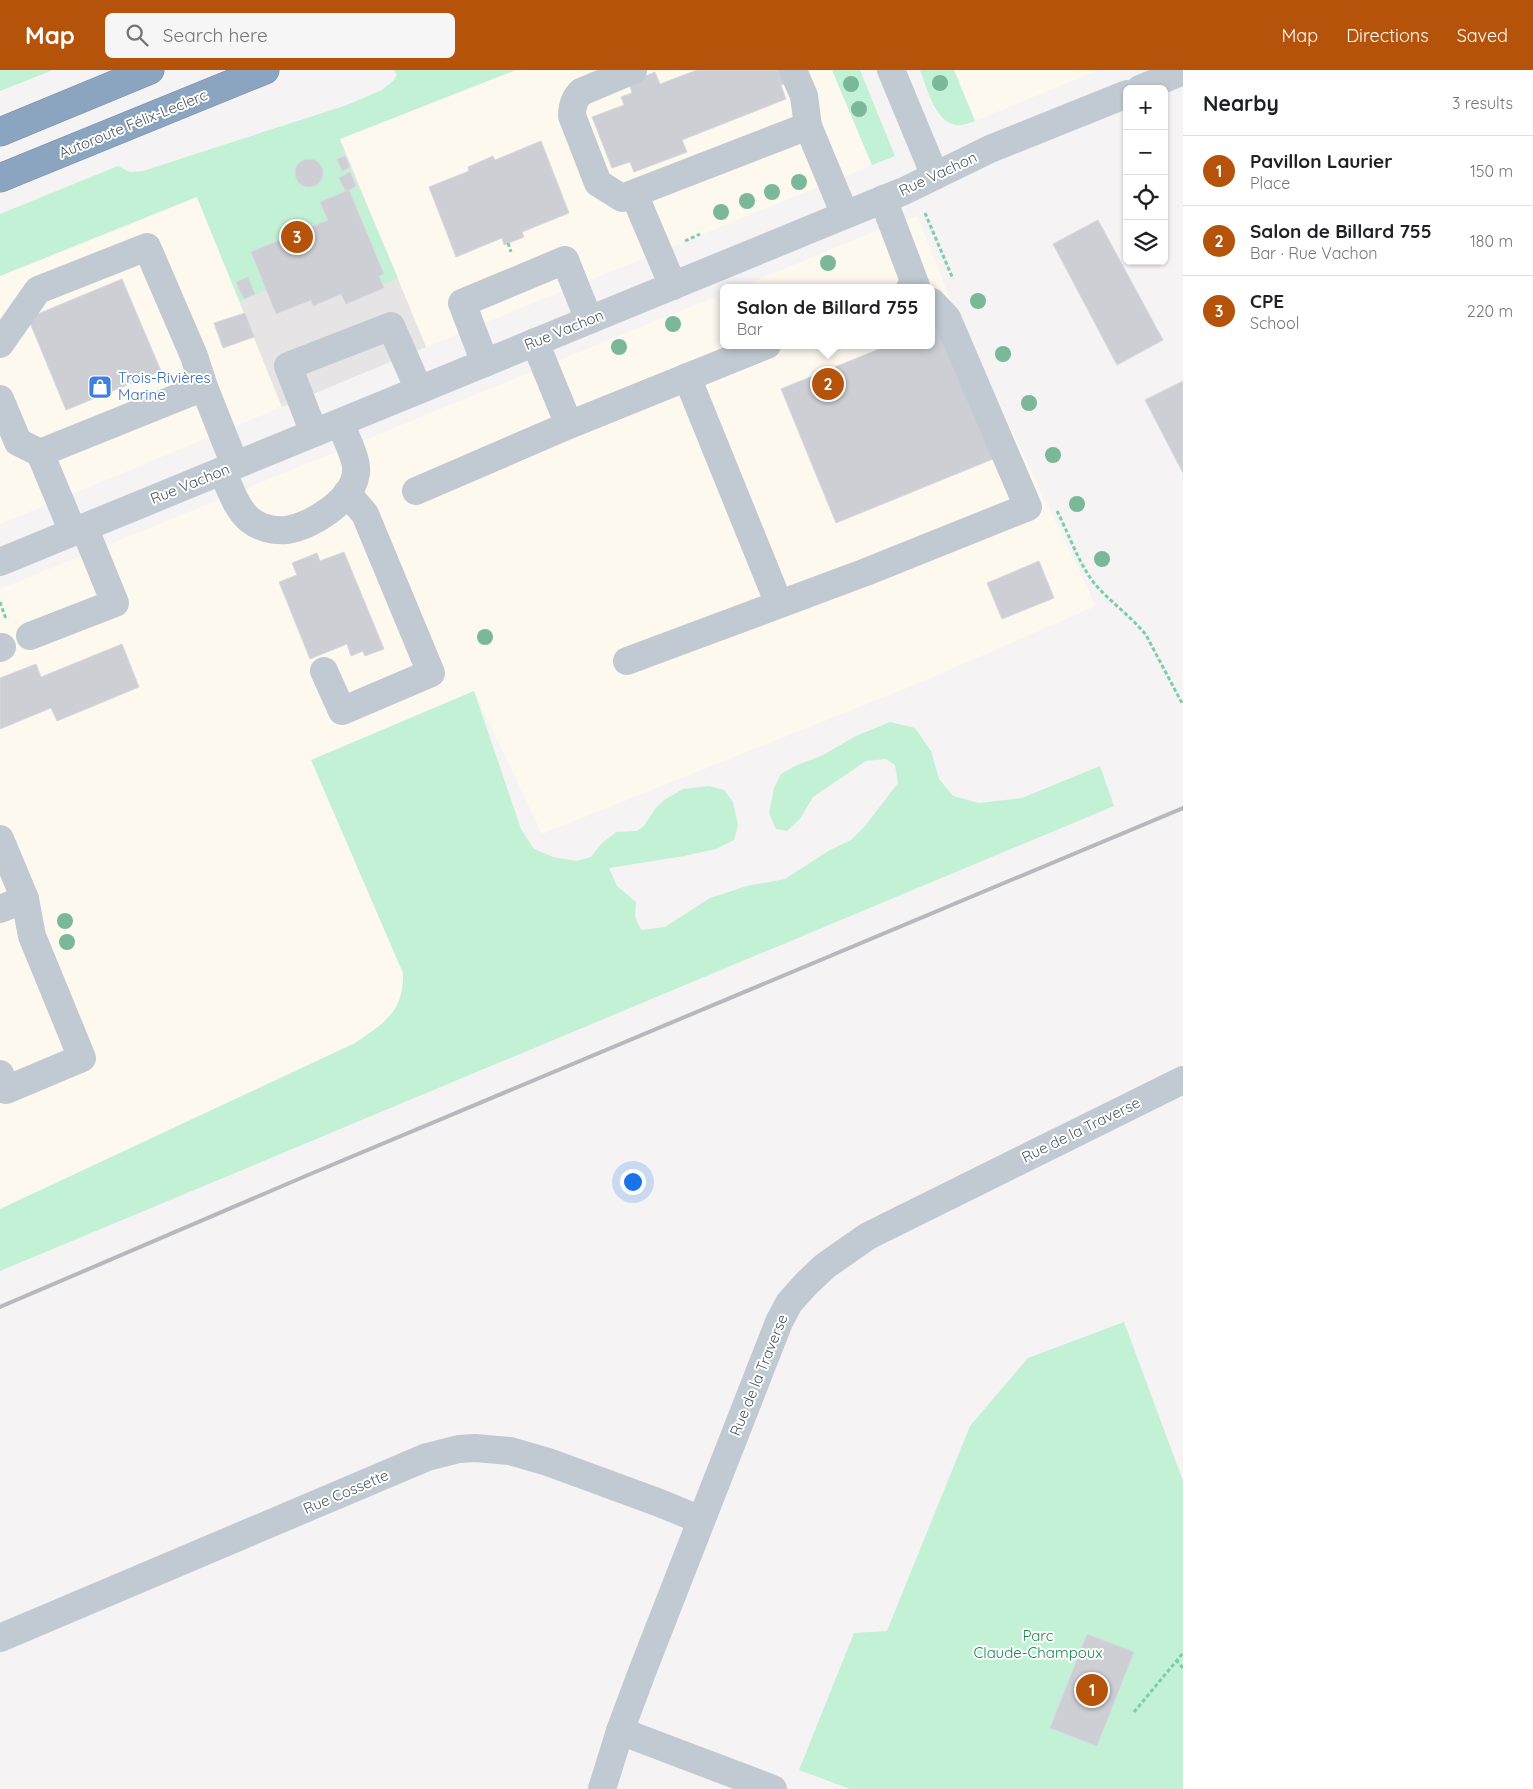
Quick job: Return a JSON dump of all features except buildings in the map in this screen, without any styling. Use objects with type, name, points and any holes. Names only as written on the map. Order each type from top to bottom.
[{"type":"highway","points":[[0,132],[150,70]]},
{"type":"highway","name":"Autoroute Félix-Leclerc","points":[[0,178],[265,70]]},
{"type":"street","points":[[633,70],[581,92],[573,103],[572,116],[598,183],[622,198],[808,126]]},
{"type":"street","points":[[794,70],[804,96],[808,126],[845,216]]},
{"type":"street","points":[[891,70],[935,176]]},
{"type":"street","points":[[1150,85],[1183,71]]},
{"type":"street","name":"Rue Vachon","points":[[0,562],[845,216],[990,149],[1123,96]]},
{"type":"street","points":[[634,194],[673,286]]},
{"type":"street","points":[[883,199],[916,284]]},
{"type":"street","points":[[0,344],[38,290],[146,247],[194,356],[242,511],[256,524],[270,529],[286,530],[304,525],[324,514],[347,493],[354,481],[356,469],[340,423]]},
{"type":"street","points":[[484,363],[462,303],[565,260],[589,320]]},
{"type":"street","points":[[627,661],[866,572],[1028,507],[947,318],[935,306]]},
{"type":"street","points":[[314,433],[288,366],[391,326],[419,390]]},
{"type":"street","points":[[535,342],[569,425]]},
{"type":"street","points":[[416,491],[569,425],[757,349]]},
{"type":"street","points":[[687,377],[779,604]]},
{"type":"street","points":[[40,453],[204,387]]},
{"type":"street","points":[[0,398],[18,442],[40,453],[115,603],[30,636]]},
{"type":"street","points":[[324,671],[342,711],[431,673],[365,514],[347,493]]},
{"type":"street","points":[[0,839],[25,899],[32,936],[82,1058],[6,1090],[0,1074]]},
{"type":"street","points":[[0,909],[25,899]]},
{"type":"street","name":"Rue de la Traverse","points":[[602,1789],[620,1731],[701,1520],[779,1322],[789,1303],[825,1266],[875,1232],[1183,1080]]},
{"type":"street","name":"Rue Cossette","points":[[0,1638],[426,1457],[460,1449],[493,1448],[527,1455],[701,1520]]},
{"type":"street","points":[[620,1731],[773,1789]]},
{"type":"path","points":[[1134,1712],[1183,1654]]},
{"type":"path","points":[[1176,1660],[1183,1668]]},
{"type":"shaded area","points":[[516,70],[832,70],[872,165],[426,347],[340,139]]},
{"type":"shaded area","points":[[954,70],[1099,70],[975,121]]},
{"type":"shaded area","points":[[340,139],[426,347],[282,407],[197,197]]},
{"type":"shaded area","points":[[197,197],[282,407],[0,524],[0,276]]},
{"type":"shaded area","points":[[917,216],[959,320],[1096,606],[917,684],[542,834],[474,691],[312,760],[403,973],[403,990],[397,1007],[381,1025],[355,1043],[0,1209],[0,589],[720,295],[720,349],[935,349],[935,284],[748,284],[873,232]]},
{"type":"green space","points":[[0,70],[53,70],[0,91]]},
{"type":"green space","points":[[394,70],[516,70],[340,139],[345,156],[398,278],[383,284],[379,276],[384,274],[349,190],[320,202],[328,220],[251,252],[266,290],[240,302],[197,197],[0,276],[0,214],[118,166],[130,172],[143,171],[347,105],[382,90],[397,75]]},
{"type":"green space","points":[[832,70],[860,70],[895,156],[872,165]]},
{"type":"green space","points":[[920,70],[954,70],[975,121],[956,125],[942,117],[932,102]]},
{"type":"green space","points":[[474,691],[521,829],[534,849],[553,857],[576,861],[591,857],[601,844],[616,832],[637,831],[644,826],[655,809],[664,800],[683,789],[709,786],[724,790],[733,802],[738,825],[734,840],[716,849],[609,868],[617,886],[636,902],[635,917],[641,930],[665,927],[710,898],[747,886],[785,879],[830,850],[851,840],[865,826],[898,783],[895,765],[886,759],[866,761],[813,797],[800,819],[787,831],[776,829],[769,813],[774,788],[781,774],[795,766],[823,755],[856,736],[890,722],[915,728],[931,751],[939,779],[953,796],[979,803],[1022,798],[1100,766],[1114,806],[0,1271],[0,1209],[355,1043],[375,1029],[390,1015],[400,998],[403,973],[311,760]]},
{"type":"green space","name":"Parc Claude-Champoux","points":[[1124,1322],[1183,1481],[1183,1789],[850,1789],[799,1770],[854,1633],[887,1631],[970,1426],[1028,1358]]},
{"type":"railway","points":[[0,1307],[308,1175],[1183,808]]},
{"type":"place","name":"CPE","points":[[297,237]]},
{"type":"place","name":"Salon de Billard 755","points":[[828,384]]},
{"type":"place","name":"Trois-Rivières Marine","points":[[100,387]]},
{"type":"place","name":"Pavillon Laurier","points":[[1092,1690]]}]
